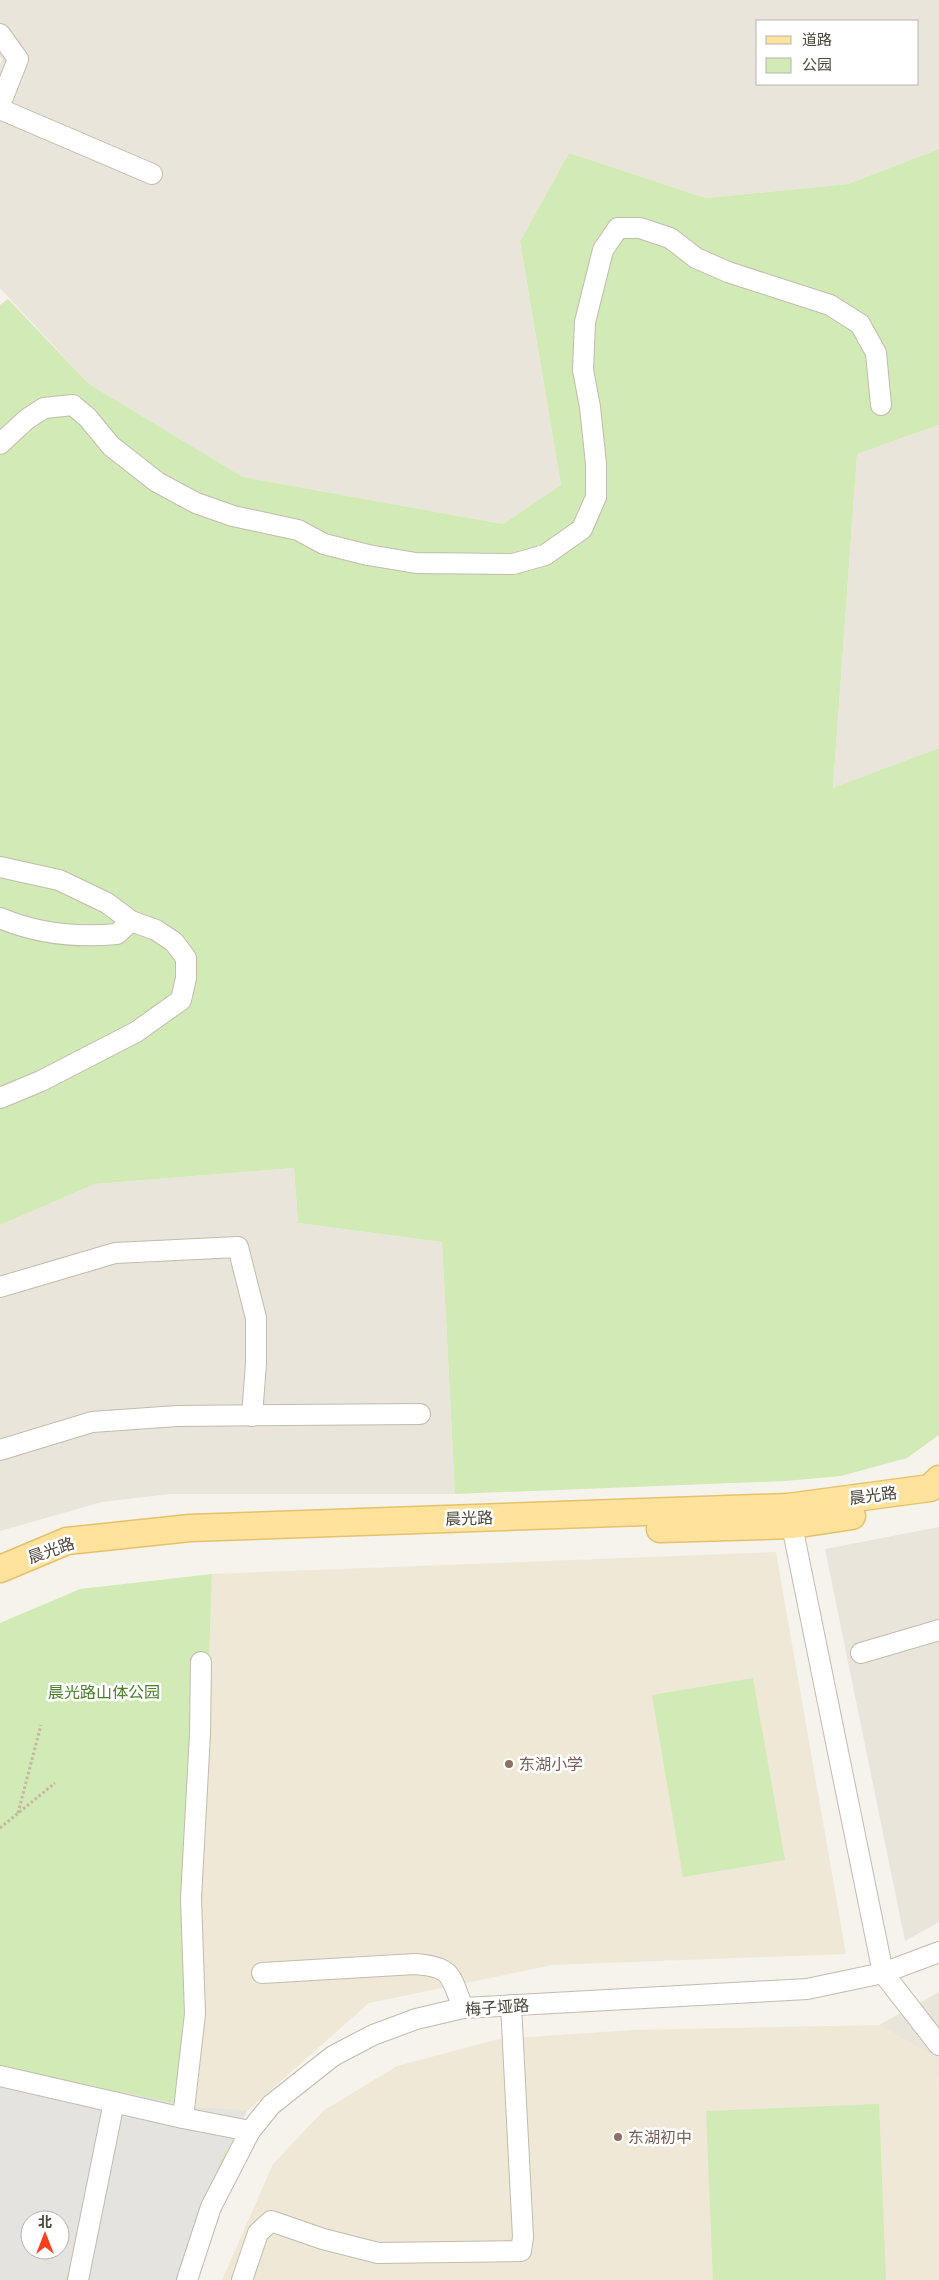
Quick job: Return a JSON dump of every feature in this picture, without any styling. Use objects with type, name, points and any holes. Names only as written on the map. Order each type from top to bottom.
[{"type":"main road","name":"晨光路","points":[[0,1569],[67,1541],[190,1528],[791,1516],[930,1488],[939,1479]]},
{"type":"main road","name":"晨光路","points":[[0,1583],[67,1556],[190,1544],[791,1516],[934,1503],[939,1499]]},
{"type":"street","points":[[0,34],[18,59],[0,105]]},
{"type":"street","points":[[0,109],[152,174]]},
{"type":"street","points":[[0,444],[27,419],[44,408],[73,405],[88,418],[112,446],[157,482],[196,503],[233,516],[298,530],[324,544],[368,555],[416,563],[513,564],[545,555],[582,529],[596,497],[596,464],[590,407],[583,370],[585,322],[603,250],[618,228],[640,228],[670,238],[696,258],[728,272],[830,305],[860,324],[876,353],[881,405]]},
{"type":"street","points":[[0,867],[59,880],[107,903],[131,921],[156,930],[174,942],[186,958],[186,978],[181,1000],[136,1032],[41,1080],[0,1098]]},
{"type":"street","points":[[0,918],[22,927],[72,936],[117,934],[131,921]]},
{"type":"street","points":[[0,1287],[115,1253],[238,1247],[256,1318],[256,1363],[252,1416]]},
{"type":"street","points":[[0,1450],[92,1422],[177,1416],[420,1414]]},
{"type":"street","points":[[791,1516],[883,1973],[937,2040],[939,2046]]},
{"type":"street","points":[[862,1653],[939,1630]]},
{"type":"street","points":[[183,2118],[195,2014],[191,1898],[200,1734],[201,1662]]},
{"type":"street","name":"梅子垭路","points":[[188,2280],[211,2207],[250,2130],[271,2105],[333,2056],[373,2035],[416,2019],[463,2008],[807,1989],[883,1973],[939,1952]]},
{"type":"street","points":[[262,1973],[415,1964],[436,1966],[450,1974],[463,2008]]},
{"type":"street","points":[[242,2280],[258,2233],[271,2221],[323,2239],[378,2253],[521,2251],[523,2237],[511,2005]]},
{"type":"street","points":[[0,2076],[183,2118],[250,2130]]},
{"type":"street","points":[[78,2280],[114,2102]]},
{"type":"path","points":[[18,1813],[41,1725]]},
{"type":"path","points":[[0,1828],[55,1783]]},
{"type":"shaded area","points":[[0,0],[939,0],[939,149],[848,184],[706,198],[569,153],[520,243],[561,485],[503,524],[243,477],[89,384],[0,288],[0,64],[2,60],[0,57]]},
{"type":"shaded area","points":[[939,425],[939,748],[833,789],[857,454]]},
{"type":"shaded area","points":[[294,1168],[298,1223],[442,1242],[455,1494],[170,1494],[102,1502],[0,1531],[0,1225],[95,1184]]},
{"type":"shaded area","points":[[939,1527],[939,1922],[905,1941],[825,1549]]},
{"type":"shaded area","name":"东湖小学","points":[[776,1552],[846,1954],[553,1965],[369,2003],[247,2111],[194,2107],[212,1574]]},
{"type":"shaded area","points":[[939,1992],[939,2089],[937,2059],[879,2025]]},
{"type":"shaded area","name":"东湖初中","points":[[879,2025],[937,2059],[939,2089],[939,2280],[222,2280],[273,2164],[323,2111],[397,2066],[499,2039],[632,2030]]},
{"type":"shaded area","points":[[0,2067],[194,2107],[247,2111],[222,2158],[185,2253],[178,2280],[0,2280]]},
{"type":"green space","points":[[939,149],[939,425],[857,454],[833,788],[939,748],[939,1435],[907,1458],[841,1476],[785,1481],[455,1494],[442,1242],[298,1223],[294,1168],[95,1184],[0,1225],[0,305],[8,299],[89,384],[243,477],[503,524],[561,485],[520,242],[569,153],[706,198],[848,184]]},
{"type":"green space","name":"晨光路山体公园","points":[[212,1574],[194,2107],[247,2111],[199,2215],[178,2280],[0,2280],[0,1623],[80,1589]]},
{"type":"green space","points":[[753,1678],[785,1860],[683,1877],[652,1695]]},
{"type":"green space","points":[[879,2104],[886,2280],[713,2280],[706,2111]]},
{"type":"place","name":"东湖小学","points":[[509,1764]]},
{"type":"place","name":"东湖初中","points":[[618,2137]]}]
